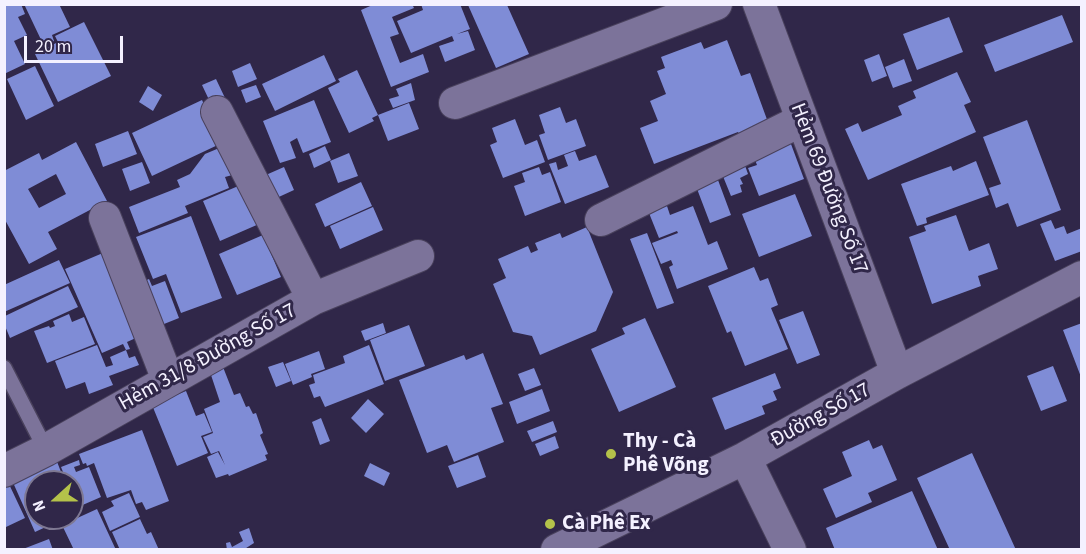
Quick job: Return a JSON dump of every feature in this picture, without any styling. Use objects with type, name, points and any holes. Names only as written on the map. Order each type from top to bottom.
[{"type":"street","points":[[455,103],[716,4]]},
{"type":"street","name":"Hẻm 69 Đường Số 17","points":[[759,4],[897,373]]},
{"type":"street","points":[[217,111],[313,299]]},
{"type":"street","points":[[601,220],[802,120]]},
{"type":"street","points":[[105,218],[168,380]]},
{"type":"street","name":"Hẻm 31/8 Đường Số 17","points":[[4,471],[46,450],[313,299],[418,256]]},
{"type":"street","name":"Đường Số 17","points":[[557,549],[745,458],[897,373],[1082,277]]},
{"type":"street","points":[[745,458],[790,549]]},
{"type":"lane","points":[[4,368],[46,450]]},
{"type":"building","points":[[9,4],[21,4],[25,14],[18,17],[27,35],[14,41],[25,64],[4,74],[4,7]]},
{"type":"building","points":[[24,4],[59,4],[70,27],[52,35],[54,41],[44,46]]},
{"type":"building","points":[[375,4],[412,4],[414,8],[392,17],[399,34],[390,37],[400,63],[423,54],[429,72],[391,87],[361,10]]},
{"type":"building","points":[[421,4],[460,4],[470,29],[457,34],[468,31],[475,50],[445,62],[439,46],[454,41],[452,36],[411,53],[397,21],[423,10]]},
{"type":"building","points":[[468,5],[507,5],[529,54],[496,68]]},
{"type":"building","points":[[1062,15],[1073,42],[995,72],[984,45]]},
{"type":"building","points":[[949,17],[963,52],[917,70],[903,34]]},
{"type":"building","points":[[84,22],[111,76],[58,102],[35,54],[58,42],[55,36]]},
{"type":"building","points":[[727,40],[741,76],[750,73],[769,125],[740,136],[738,132],[654,164],[640,128],[658,121],[650,101],[666,94],[657,71],[665,68],[661,57],[701,42],[704,49]]},
{"type":"building","points":[[879,54],[887,76],[872,82],[864,60]]},
{"type":"building","points":[[324,55],[336,81],[275,111],[262,84]]},
{"type":"building","points":[[904,59],[912,81],[893,88],[885,67]]},
{"type":"building","points":[[250,63],[257,79],[238,87],[232,71]]},
{"type":"building","points":[[35,66],[54,106],[26,120],[7,79]]},
{"type":"building","points":[[357,70],[378,115],[372,118],[374,121],[349,133],[328,88],[340,82],[338,79]]},
{"type":"building","points":[[957,72],[971,102],[964,105],[976,132],[868,180],[845,129],[858,123],[862,132],[902,115],[898,106],[916,98],[913,91]]},
{"type":"building","points":[[216,79],[225,98],[211,104],[202,85]]},
{"type":"building","points":[[411,83],[415,100],[393,108],[389,99],[399,96],[396,89]]},
{"type":"building","points":[[256,85],[261,97],[246,103],[241,90]]},
{"type":"building","points":[[148,86],[162,95],[153,111],[139,102]]},
{"type":"building","points":[[202,100],[222,143],[152,176],[132,133]]},
{"type":"building","points":[[314,100],[331,142],[303,153],[297,138],[290,142],[296,158],[280,163],[263,121]]},
{"type":"building","points":[[409,103],[419,129],[388,141],[378,115]]},
{"type":"building","points":[[560,107],[566,123],[576,119],[586,146],[548,160],[539,135],[545,133],[539,115]]},
{"type":"building","points":[[515,119],[525,145],[537,140],[545,162],[503,178],[490,145],[497,142],[492,128]]},
{"type":"building","points":[[1027,120],[1061,210],[1017,227],[1008,203],[996,208],[989,188],[1001,184],[983,137]]},
{"type":"building","points":[[128,131],[137,154],[103,167],[95,144]]},
{"type":"building","points":[[788,136],[804,179],[759,196],[748,168],[757,165],[751,150]]},
{"type":"building","points":[[76,142],[107,201],[48,232],[57,249],[29,264],[4,218],[4,171],[39,153],[42,160]],"holes":[[[56,174],[66,194],[39,208],[28,189]]]},
{"type":"building","points":[[224,146],[236,174],[225,177],[229,188],[185,206],[188,213],[139,233],[129,207],[180,187],[177,180],[190,174],[205,154]]},
{"type":"building","points":[[325,146],[331,160],[314,168],[309,154]]},
{"type":"building","points":[[575,151],[579,161],[596,155],[609,187],[565,204],[549,164],[556,162],[558,170],[568,166],[564,155]]},
{"type":"building","points":[[349,153],[358,176],[338,183],[330,161]]},
{"type":"building","points":[[743,160],[748,174],[740,178],[743,184],[740,185],[742,192],[731,196],[720,169]]},
{"type":"building","points":[[976,161],[989,195],[926,218],[927,223],[917,226],[901,184],[951,166],[953,171]]},
{"type":"building","points":[[142,162],[150,183],[130,191],[122,169]]},
{"type":"building","points":[[284,167],[294,190],[270,201],[259,178]]},
{"type":"building","points":[[539,167],[542,175],[550,172],[561,202],[525,216],[514,186],[525,182],[522,173]]},
{"type":"building","points":[[715,172],[731,215],[710,223],[694,181]]},
{"type":"building","points":[[361,182],[372,206],[325,227],[315,204]]},
{"type":"building","points":[[243,184],[259,224],[220,241],[203,201]]},
{"type":"building","points":[[795,194],[812,236],[759,257],[742,214]]},
{"type":"building","points":[[667,206],[670,215],[693,206],[708,245],[717,241],[728,269],[677,289],[669,267],[673,265],[671,260],[661,264],[652,243],[678,233],[677,231],[659,238],[649,213]]},
{"type":"building","points":[[373,207],[383,230],[340,249],[330,226]]},
{"type":"building","points":[[956,215],[969,251],[989,243],[998,269],[978,276],[981,286],[932,304],[909,237],[926,231],[924,226]]},
{"type":"building","points":[[191,216],[222,298],[181,313],[166,274],[153,279],[136,237]]},
{"type":"building","points":[[1051,220],[1055,229],[1064,226],[1067,234],[1082,228],[1082,251],[1055,261],[1040,224]]},
{"type":"building","points":[[587,227],[613,292],[596,331],[540,355],[532,336],[513,332],[493,284],[506,278],[498,259],[528,246],[531,253],[538,250],[535,243],[560,233],[562,238]]},
{"type":"building","points":[[647,233],[674,303],[657,309],[630,239]]},
{"type":"building","points":[[263,235],[281,277],[237,295],[219,254]]},
{"type":"building","points":[[110,250],[147,333],[127,342],[130,349],[126,350],[123,344],[102,353],[65,269]]},
{"type":"building","points":[[59,260],[70,283],[4,312],[4,285]]},
{"type":"building","points":[[754,267],[760,281],[768,278],[778,305],[771,308],[788,349],[745,366],[731,331],[727,333],[708,286]]},
{"type":"building","points":[[149,279],[152,286],[165,281],[179,318],[154,328],[137,284]]},
{"type":"building","points":[[68,286],[78,307],[10,338],[5,326],[5,316]]},
{"type":"building","points":[[803,311],[820,355],[797,364],[779,320]]},
{"type":"building","points":[[69,314],[72,322],[84,317],[95,344],[47,363],[34,331],[55,326],[53,321]]},
{"type":"building","points":[[645,318],[676,387],[619,412],[591,349],[625,334],[622,328]]},
{"type":"building","points":[[383,323],[386,333],[365,341],[361,331]]},
{"type":"building","points":[[1082,323],[1082,377],[1081,377],[1063,330]]},
{"type":"building","points":[[409,325],[425,366],[385,381],[370,340]]},
{"type":"building","points":[[97,345],[106,367],[113,365],[110,357],[126,350],[129,358],[135,356],[139,365],[109,376],[113,385],[89,394],[85,382],[66,389],[55,361]]},
{"type":"building","points":[[369,345],[384,384],[325,407],[320,396],[314,398],[309,385],[315,383],[313,375],[345,363],[343,356]]},
{"type":"building","points":[[319,351],[325,369],[293,385],[285,364]]},
{"type":"building","points":[[483,353],[503,404],[491,408],[504,442],[454,462],[447,445],[427,453],[399,380],[464,355],[466,360]]},
{"type":"building","points":[[283,362],[291,381],[276,387],[268,367]]},
{"type":"building","points":[[1053,366],[1067,401],[1041,411],[1027,376]]},
{"type":"building","points":[[223,367],[234,395],[240,393],[246,407],[249,406],[253,414],[256,413],[263,433],[260,435],[268,454],[265,455],[267,460],[229,476],[228,474],[216,478],[207,457],[218,452],[225,465],[219,451],[211,454],[203,437],[213,433],[204,409],[220,402],[210,372]]},
{"type":"building","points":[[534,368],[541,385],[525,391],[518,374]]},
{"type":"building","points":[[775,373],[781,388],[773,391],[777,400],[762,406],[765,414],[725,430],[712,398]]},
{"type":"building","points":[[542,389],[550,411],[517,424],[509,402]]},
{"type":"building","points":[[186,391],[196,416],[204,413],[212,432],[201,436],[208,453],[177,466],[152,405]]},
{"type":"building","points":[[368,399],[384,414],[366,433],[351,418]]},
{"type":"building","points":[[321,418],[330,441],[320,445],[312,422]]},
{"type":"building","points":[[553,421],[557,432],[532,442],[527,431]]},
{"type":"building","points":[[142,430],[169,501],[146,510],[142,502],[136,504],[131,490],[107,498],[94,463],[87,466],[86,463],[83,464],[79,454]]},
{"type":"building","points":[[555,436],[559,448],[540,456],[535,444]]},
{"type":"building","points":[[869,440],[873,449],[882,445],[897,480],[868,493],[872,502],[836,518],[823,489],[852,476],[842,452]]},
{"type":"building","points":[[972,453],[1016,550],[950,550],[917,478]]},
{"type":"building","points":[[478,455],[486,477],[457,488],[448,466]]},
{"type":"building","points":[[56,459],[60,470],[30,470]]},
{"type":"building","points":[[79,460],[80,465],[74,467],[75,470],[62,470],[61,467]]},
{"type":"building","points":[[370,463],[390,473],[384,486],[364,476]]},
{"type":"building","points":[[89,467],[101,497],[84,504],[84,470],[81,470]]},
{"type":"building","points":[[24,473],[24,507],[11,478]]},
{"type":"building","points":[[8,482],[24,516],[24,518],[6,527],[4,523],[4,484]]},
{"type":"building","points":[[912,491],[938,550],[835,550],[826,528]]},
{"type":"building","points":[[129,493],[140,517],[110,531],[102,512],[114,506],[111,501]]},
{"type":"building","points":[[97,509],[116,550],[74,550],[64,530],[84,530],[84,515]]},
{"type":"building","points":[[140,519],[147,534],[151,532],[159,550],[120,550],[112,532]]},
{"type":"building","points":[[249,528],[254,543],[243,550],[227,550],[226,543],[230,542],[232,547],[243,541],[239,532]]},
{"type":"building","points":[[49,539],[53,550],[23,550],[23,549]]},
{"type":"place","name":"Thy - Cà Phê Võng","points":[[611,454]]},
{"type":"place","name":"Cà Phê Ex","points":[[550,524]]}]
